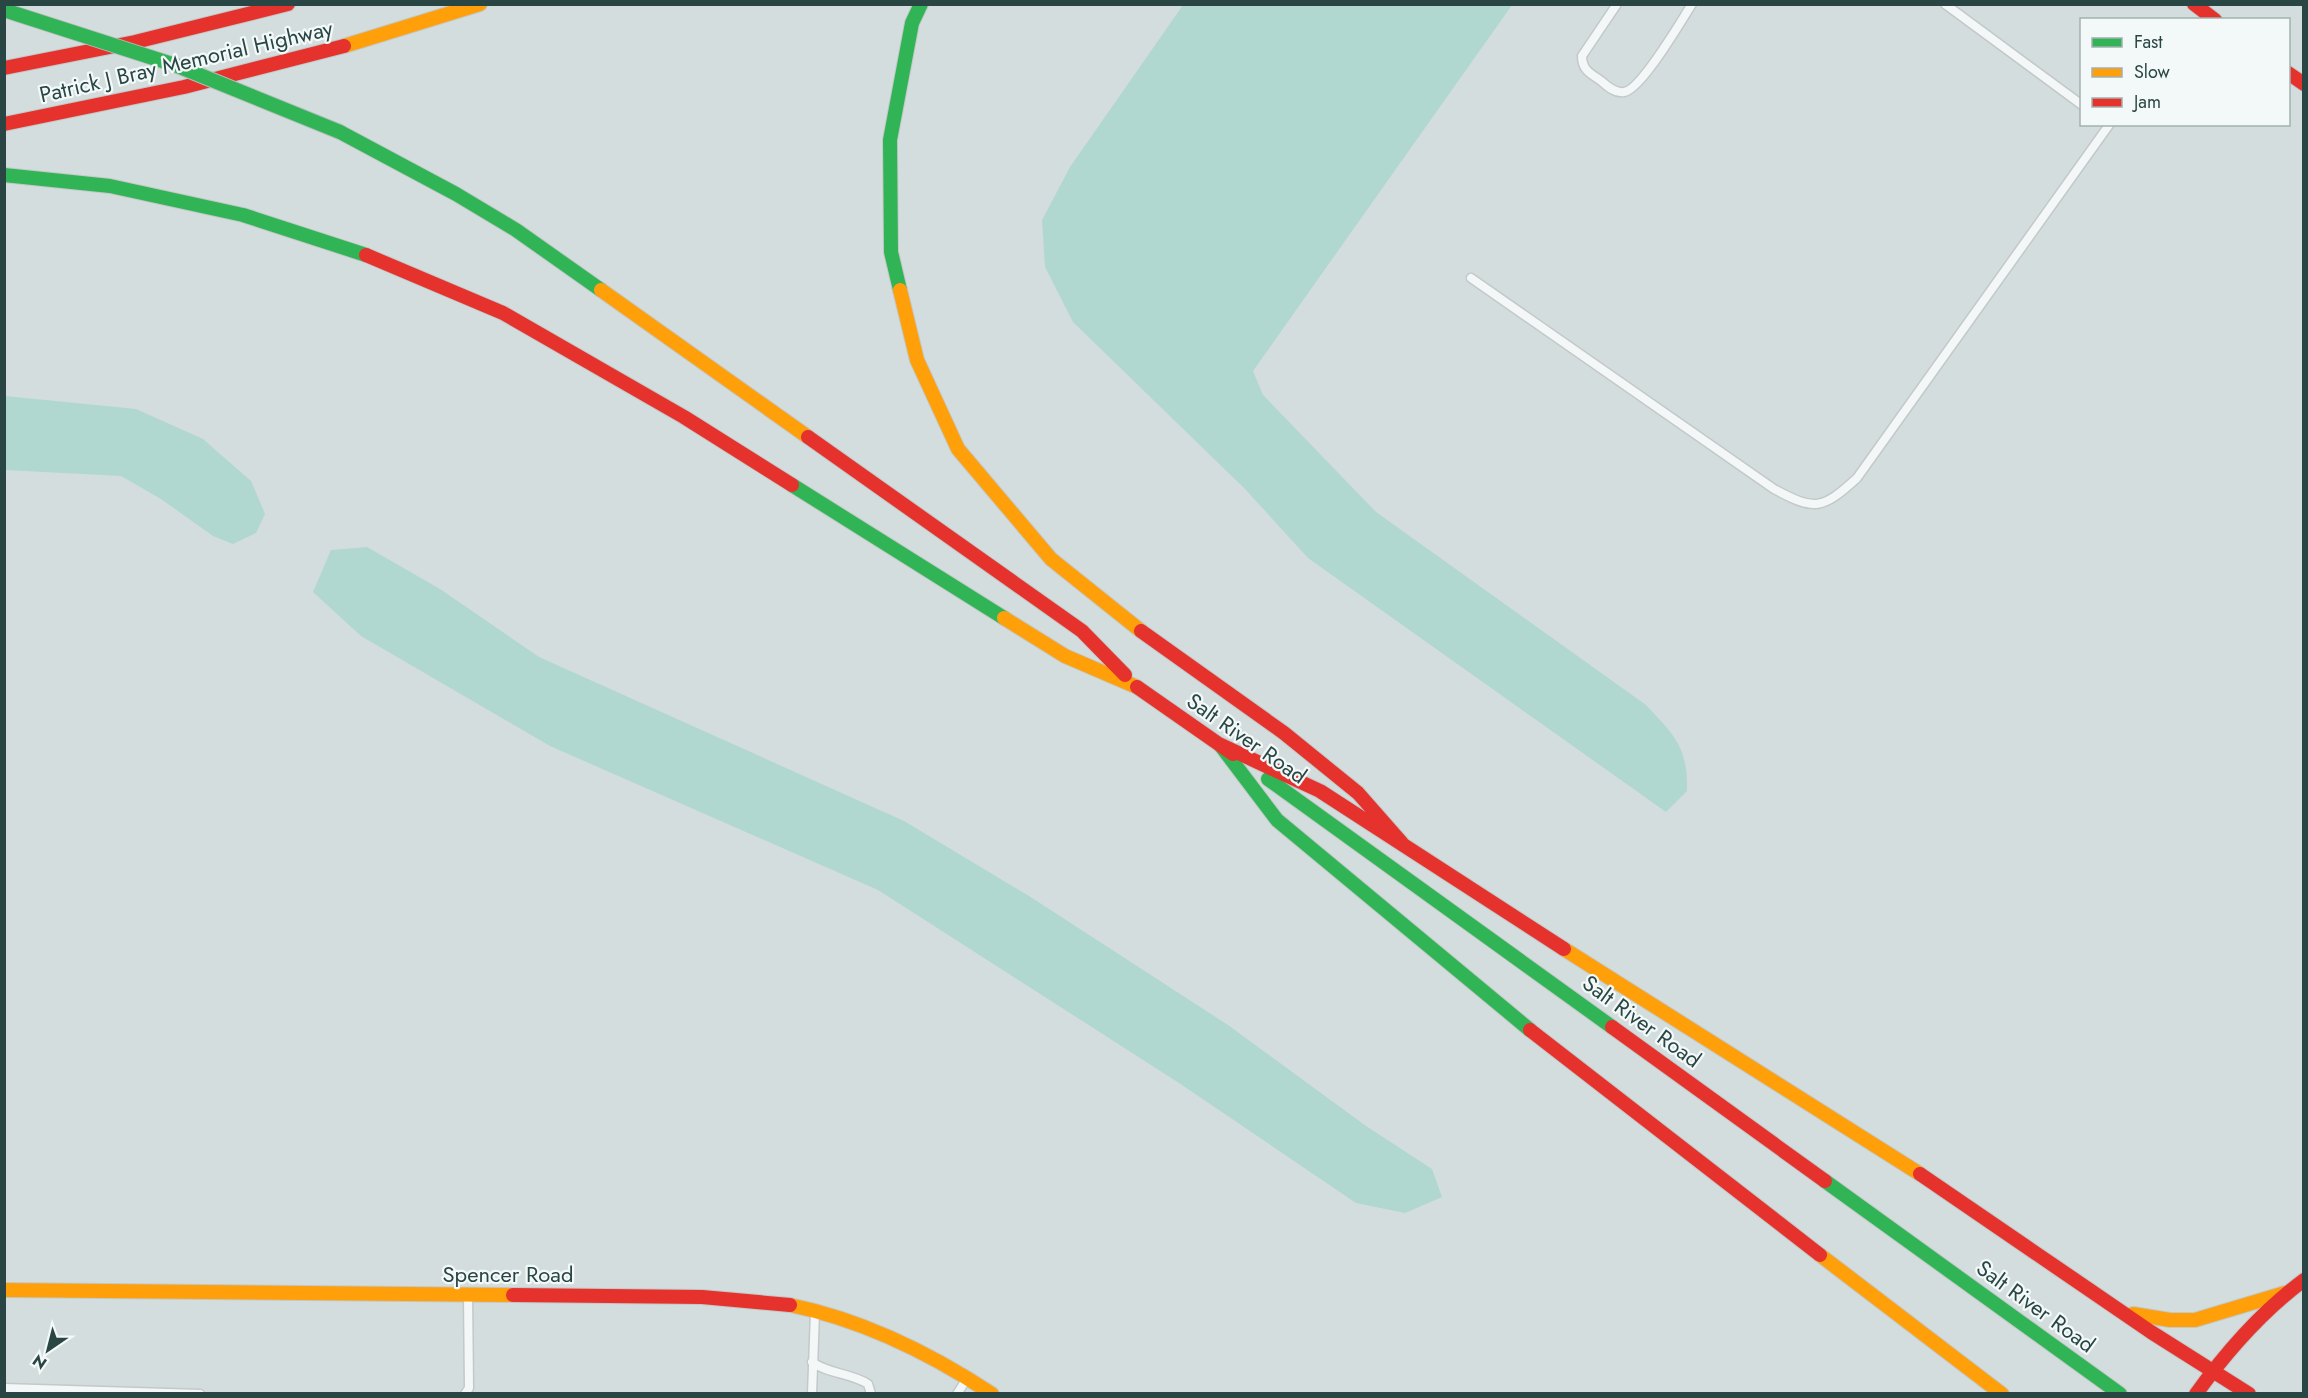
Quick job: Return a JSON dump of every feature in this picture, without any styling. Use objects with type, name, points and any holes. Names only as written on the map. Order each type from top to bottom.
[{"type":"main road","name":"Patrick J Bray Memorial Highway","points":[[4,68],[135,42],[288,4]]},
{"type":"main road","name":"Patrick J Bray Memorial Highway","points":[[4,124],[124,101],[284,63],[480,4]]},
{"type":"main road","points":[[921,4],[912,23],[890,140],[891,252],[917,360],[958,448],[1050,559],[1117,614],[1284,732],[1358,793],[1402,843]]},
{"type":"main road","points":[[2194,8],[2212,18]]},
{"type":"main road","points":[[4,10],[152,55],[246,91],[340,132],[456,194],[564,263],[1082,631],[1137,687]]},
{"type":"main road","points":[[2290,74],[2304,84]]},
{"type":"main road","points":[[4,175],[110,186],[243,215],[374,257],[474,300],[558,343],[684,417],[1065,656],[1137,687]]},
{"type":"main road","name":"Salt River Road","points":[[1137,687],[1373,853],[2119,1393]]},
{"type":"main road","points":[[1219,744],[1320,790],[1501,910],[1841,1122],[2249,1394]]},
{"type":"main road","points":[[1219,744],[1277,820],[1337,871],[1568,1061],[2002,1394]]},
{"type":"main road","points":[[2196,1394],[2221,1358],[2285,1293],[2304,1280]]},
{"type":"main road","name":"Spencer Road","points":[[4,1290],[702,1297],[797,1306],[883,1334],[968,1377],[992,1394]]},
{"type":"main road","points":[[2124,1312],[2170,1320],[2195,1320],[2285,1293]]},
{"type":"lane","points":[[1617,4],[1582,56],[1582,63],[1585,70],[1616,91],[1624,93],[1632,90],[1642,78],[1692,4]]},
{"type":"lane","points":[[1946,4],[2080,104]]},
{"type":"lane","points":[[1471,278],[1774,489],[1802,504],[1822,504],[1838,495],[1857,478],[2108,126]]},
{"type":"lane","points":[[465,1394],[469,1388],[468,1295]]},
{"type":"lane","points":[[812,1394],[815,1312]]},
{"type":"lane","points":[[812,1362],[819,1367],[856,1377],[868,1384],[871,1394]]},
{"type":"lane","points":[[957,1394],[968,1377]]},
{"type":"lane","points":[[4,1388],[200,1394]]},
{"type":"shaded area","points":[[5,5],[2303,5],[2303,1393],[5,1393]]},
{"type":"shaded area","points":[[1183,5],[1512,5],[1253,371],[1263,395],[1376,512],[1646,705],[1672,734],[1685,763],[1687,791],[1666,812],[1308,558],[1245,489],[1073,322],[1045,267],[1042,220],[1070,167]]},
{"type":"shaded area","points":[[5,396],[136,409],[203,439],[251,481],[265,514],[256,533],[233,544],[213,536],[161,499],[121,476],[5,470]]},
{"type":"shaded area","points":[[367,547],[440,589],[539,657],[904,821],[1029,896],[1228,1025],[1366,1126],[1432,1169],[1442,1197],[1405,1213],[1356,1203],[1179,1083],[878,890],[550,746],[361,636],[313,592],[331,550]]},
{"type":"traffic: fast","points":[[900,290],[891,252],[890,140],[912,23],[921,4]]},
{"type":"traffic: fast","points":[[4,10],[175,65],[340,132]]},
{"type":"traffic: fast","points":[[340,132],[456,194],[516,230],[601,290]]},
{"type":"traffic: fast","points":[[4,175],[110,186],[243,215],[366,255]]},
{"type":"traffic: fast","points":[[792,485],[1004,618]]},
{"type":"traffic: fast","points":[[1221,746],[1277,820],[1530,1030]]},
{"type":"traffic: fast","points":[[1268,779],[1612,1027]]},
{"type":"traffic: fast","points":[[1825,1181],[2120,1394]]},
{"type":"traffic: slow","points":[[344,46],[480,4]]},
{"type":"traffic: slow","points":[[601,290],[808,437]]},
{"type":"traffic: slow","points":[[900,290],[917,360],[958,449],[1051,559],[1141,631]]},
{"type":"traffic: slow","points":[[1004,618],[1065,656],[1137,687]]},
{"type":"traffic: slow","points":[[1564,949],[1920,1174]]},
{"type":"traffic: slow","points":[[1820,1255],[2002,1394]]},
{"type":"traffic: slow","points":[[4,1290],[513,1295]]},
{"type":"traffic: slow","points":[[2133,1314],[2170,1320],[2195,1320],[2285,1293]]},
{"type":"traffic: slow","points":[[790,1305],[844,1319],[895,1340],[945,1365],[992,1394]]},
{"type":"traffic: jam","points":[[4,68],[135,42],[288,4]]},
{"type":"traffic: jam","points":[[2194,4],[2212,18]]},
{"type":"traffic: jam","points":[[4,124],[184,87],[344,46]]},
{"type":"traffic: jam","points":[[2290,74],[2304,84]]},
{"type":"traffic: jam","points":[[366,255],[503,313],[684,417],[792,485]]},
{"type":"traffic: jam","points":[[808,437],[1082,631],[1125,675]]},
{"type":"traffic: jam","points":[[1141,631],[1284,733],[1358,793],[1402,843]]},
{"type":"traffic: jam","points":[[1137,687],[1233,754]]},
{"type":"traffic: jam","points":[[1219,744],[1320,791],[1564,949]]},
{"type":"traffic: jam","points":[[1612,1027],[1825,1181]]},
{"type":"traffic: jam","points":[[1530,1030],[1820,1255]]},
{"type":"traffic: jam","points":[[1920,1174],[2151,1332],[2249,1394]]},
{"type":"traffic: jam","points":[[2196,1394],[2246,1333],[2273,1305],[2304,1280]]},
{"type":"traffic: jam","points":[[513,1295],[702,1297],[790,1305]]}]
